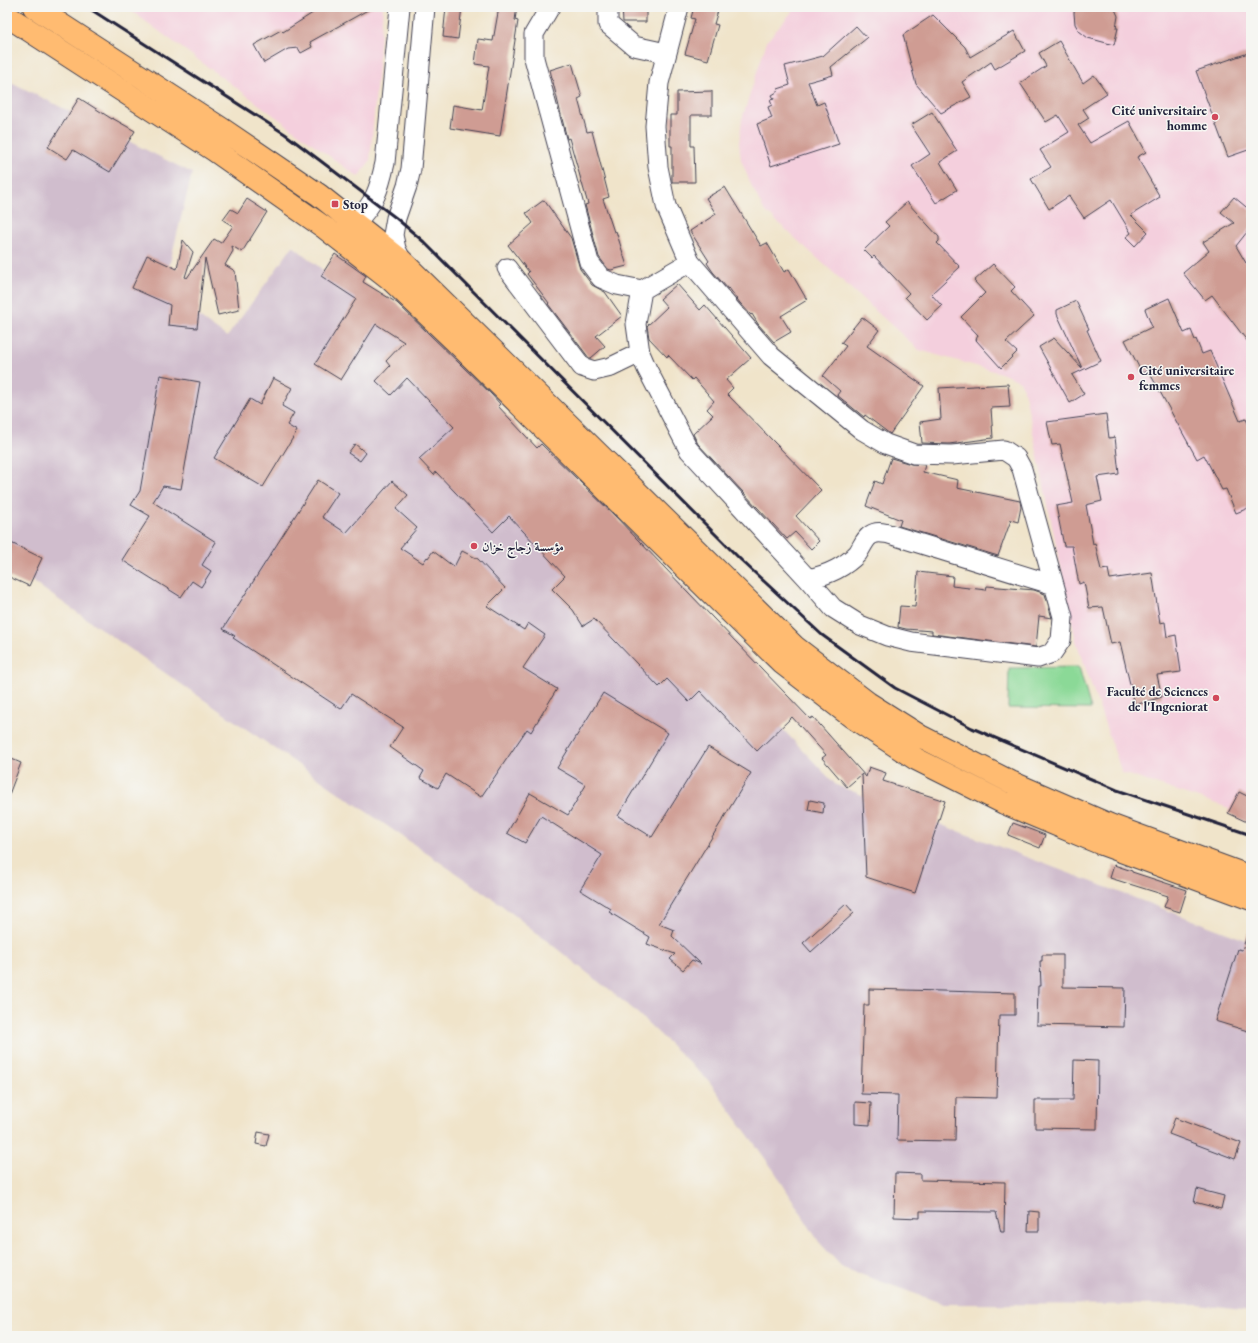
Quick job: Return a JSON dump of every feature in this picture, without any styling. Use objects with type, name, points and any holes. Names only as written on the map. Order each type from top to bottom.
[{"type":"main road","points":[[34,7],[222,129],[319,195],[402,261],[795,647],[868,704],[920,736],[1010,782],[1110,825],[1251,877]]},
{"type":"main road","points":[[7,16],[214,150],[325,228],[389,278],[456,341],[782,663],[852,717],[916,759],[1004,803],[1102,844],[1251,899]]},
{"type":"street","points":[[355,223],[367,211],[373,201],[381,182],[385,163],[400,7]]},
{"type":"street","points":[[402,261],[396,249],[393,235],[396,218],[411,169],[425,7]]},
{"type":"street","points":[[550,7],[534,34],[534,58],[589,262],[601,278],[617,285],[642,290],[690,262]]},
{"type":"street","points":[[608,7],[608,24],[634,46],[666,53]]},
{"type":"street","points":[[642,290],[636,324],[640,353],[689,450],[833,608],[860,625],[887,636],[911,642],[1038,658],[1052,653],[1061,640],[1063,617],[1022,469],[1016,458],[1004,450],[952,455],[914,454],[886,444],[868,433],[771,356],[690,262],[666,206],[658,167],[655,126],[659,84],[679,7]]},
{"type":"street","points":[[507,268],[582,367],[594,371],[611,368],[640,353]]},
{"type":"street","points":[[808,579],[820,577],[839,568],[858,552],[869,535],[876,532],[889,534],[1054,585]]},
{"type":"shaded area","points":[[126,7],[383,7],[370,161],[358,177]]},
{"type":"shaded area","name":"Cité universitaire femmes","points":[[796,7],[1251,7],[1251,824],[1228,813],[1229,808],[1122,773],[1076,641],[1025,394],[1020,381],[1001,373],[919,350],[764,210],[752,187],[741,160],[739,143],[742,119],[767,41]]},
{"type":"shaded area","points":[[7,80],[192,173],[163,291],[227,337],[293,246],[415,344],[836,785],[1251,942],[1251,1311],[1199,1305],[944,1304],[843,1268],[819,1242],[775,1172],[709,1081],[633,1009],[499,903],[7,564]]},
{"type":"green space","points":[[1079,667],[1091,709],[1008,708],[1009,668]]},
{"type":"building","points":[[322,7],[373,7],[310,42],[312,47],[301,53],[298,48],[288,49],[264,63],[254,45],[281,30],[283,32]]},
{"type":"building","points":[[446,7],[462,7],[458,39],[443,37]]},
{"type":"building","points":[[499,7],[517,7],[515,20],[518,21],[500,136],[450,128],[453,105],[482,110],[489,66],[475,64],[478,39],[493,41]]},
{"type":"building","points":[[622,7],[646,7],[646,22],[623,22]]},
{"type":"building","points":[[694,7],[719,7],[714,24],[718,25],[708,60],[685,54],[695,19],[691,18]]},
{"type":"building","points":[[1075,7],[1114,7],[1118,16],[1116,28],[1118,28],[1114,45],[1088,38],[1079,31],[1075,24]]},
{"type":"building","points":[[933,15],[965,47],[970,57],[1014,31],[1025,51],[995,69],[991,62],[962,82],[971,97],[941,113],[916,84],[903,35]]},
{"type":"building","points":[[856,26],[867,38],[831,67],[833,75],[808,82],[817,105],[824,102],[839,144],[771,166],[757,124],[772,118],[768,107],[772,105],[770,100],[774,99],[772,95],[777,92],[778,89],[790,85],[785,66],[823,56]]},
{"type":"building","points":[[1059,41],[1083,83],[1094,75],[1107,93],[1083,109],[1089,118],[1078,125],[1090,143],[1129,121],[1146,152],[1137,157],[1160,197],[1131,215],[1148,232],[1135,246],[1126,237],[1131,233],[1111,200],[1084,218],[1069,196],[1049,209],[1031,179],[1051,167],[1040,150],[1069,132],[1058,115],[1046,122],[1020,83],[1046,66],[1039,53]]},
{"type":"building","points":[[1251,52],[1251,149],[1228,157],[1196,71]]},
{"type":"building","points":[[572,63],[582,97],[578,99],[587,132],[592,131],[609,197],[603,199],[614,232],[616,231],[627,266],[611,270],[608,269],[599,257],[585,205],[588,204],[569,138],[567,139],[550,70]]},
{"type":"building","points":[[712,91],[712,115],[691,115],[691,146],[694,146],[695,182],[672,182],[670,115],[677,115],[677,92]]},
{"type":"building","points":[[79,98],[112,119],[135,131],[110,172],[73,150],[67,159],[48,147]]},
{"type":"building","points":[[932,112],[957,151],[940,162],[957,190],[936,203],[912,166],[930,154],[911,125]]},
{"type":"building","points":[[725,187],[761,246],[767,243],[784,272],[789,269],[807,300],[781,316],[791,332],[774,342],[758,324],[752,314],[751,315],[729,288],[728,289],[713,272],[707,263],[709,261],[690,231],[716,214],[706,198]]},
{"type":"building","points":[[1234,197],[1251,211],[1251,227],[1236,246],[1246,263],[1251,261],[1251,346],[1212,295],[1205,300],[1183,273],[1209,251],[1203,242],[1234,223],[1221,212]]},
{"type":"building","points":[[247,199],[267,212],[242,252],[232,246],[233,251],[225,265],[235,271],[239,310],[218,315],[205,258],[197,328],[168,325],[170,305],[132,288],[147,255],[177,269],[183,240],[193,252],[185,277],[187,278],[214,239],[221,243],[233,226],[223,220],[231,209],[238,213]]},
{"type":"building","points":[[544,200],[571,238],[580,269],[592,285],[605,292],[622,316],[596,336],[605,346],[591,358],[589,358],[548,304],[549,303],[527,274],[529,272],[508,245],[533,223],[526,213]]},
{"type":"building","points":[[907,202],[939,237],[939,241],[937,243],[960,267],[931,294],[942,306],[927,320],[905,297],[909,293],[874,256],[872,258],[864,250],[889,226],[885,222]]},
{"type":"building","points":[[335,254],[366,276],[363,282],[397,303],[492,395],[500,404],[498,406],[537,448],[541,444],[615,516],[810,719],[813,717],[866,777],[869,767],[886,773],[883,781],[945,801],[915,893],[866,877],[862,774],[847,787],[822,758],[826,755],[792,717],[757,751],[700,691],[689,702],[667,679],[659,687],[594,619],[583,626],[573,610],[552,589],[565,576],[509,516],[493,532],[436,472],[434,475],[419,459],[454,427],[407,378],[391,395],[376,381],[390,366],[386,361],[404,342],[376,324],[341,380],[315,364],[356,299],[321,276]]},
{"type":"building","points":[[993,264],[1015,287],[1011,291],[1034,316],[1006,342],[1017,352],[1001,368],[976,340],[978,335],[961,317],[985,293],[974,281]]},
{"type":"building","points":[[677,284],[700,310],[705,305],[751,358],[726,380],[733,388],[727,394],[821,490],[796,516],[819,541],[811,549],[795,532],[787,539],[698,444],[693,434],[713,415],[707,409],[714,401],[694,378],[692,380],[649,338],[647,326],[667,307],[660,299]]},
{"type":"building","points":[[1169,298],[1184,333],[1191,330],[1202,354],[1210,351],[1240,421],[1246,419],[1251,430],[1251,507],[1236,513],[1226,489],[1222,490],[1204,455],[1197,459],[1148,370],[1142,373],[1125,340],[1152,327],[1145,309]]},
{"type":"building","points":[[1076,301],[1089,329],[1087,330],[1101,361],[1072,375],[1084,394],[1070,403],[1039,347],[1054,338],[1082,368],[1057,314],[1057,310]]},
{"type":"building","points":[[862,317],[879,330],[867,346],[924,386],[890,434],[865,415],[864,417],[837,395],[840,391],[823,376],[846,346],[841,343]]},
{"type":"building","points":[[160,375],[200,382],[181,489],[163,486],[153,502],[216,542],[202,565],[211,571],[201,587],[192,581],[181,597],[122,560],[150,516],[131,505],[140,491]]},
{"type":"building","points":[[273,378],[292,388],[282,406],[294,413],[287,425],[297,431],[263,487],[214,458],[250,399],[260,405]]},
{"type":"building","points":[[1008,384],[1010,407],[991,408],[993,438],[949,444],[922,443],[920,422],[941,419],[939,388]]},
{"type":"building","points":[[1106,414],[1109,438],[1115,437],[1119,474],[1097,477],[1102,501],[1086,505],[1093,544],[1095,543],[1101,570],[1108,569],[1110,579],[1152,573],[1160,623],[1165,622],[1167,637],[1176,635],[1181,672],[1157,675],[1162,697],[1135,705],[1120,642],[1111,644],[1103,607],[1089,608],[1084,582],[1079,584],[1072,546],[1064,546],[1056,506],[1073,503],[1060,444],[1052,445],[1047,422]]},
{"type":"building","points":[[355,444],[366,453],[360,461],[348,453]]},
{"type":"building","points":[[891,458],[911,464],[925,465],[923,472],[958,480],[957,488],[1020,501],[1021,507],[1018,522],[1011,520],[998,556],[899,526],[901,520],[866,506],[875,481],[882,484]]},
{"type":"building","points":[[318,480],[338,493],[322,517],[346,533],[392,481],[408,495],[396,509],[417,528],[400,548],[423,563],[433,551],[454,567],[462,551],[478,559],[505,588],[487,606],[524,630],[528,623],[545,635],[523,668],[557,689],[531,732],[527,729],[481,797],[446,774],[438,788],[420,778],[424,771],[390,747],[403,727],[351,694],[341,709],[233,638],[235,636],[223,629]]},
{"type":"building","points":[[7,541],[42,558],[29,586],[7,576]]},
{"type":"building","points":[[918,572],[953,576],[952,586],[986,590],[987,586],[1034,590],[1045,594],[1052,618],[1039,616],[1036,647],[932,634],[932,631],[898,627],[900,606],[915,607]]},
{"type":"building","points":[[603,693],[668,733],[618,816],[652,837],[708,747],[751,773],[659,924],[674,930],[672,936],[701,964],[692,960],[683,970],[670,959],[675,954],[647,944],[650,937],[609,912],[611,909],[580,890],[602,855],[541,816],[525,843],[507,833],[530,793],[568,815],[586,785],[557,768]]},
{"type":"building","points":[[7,757],[21,763],[8,797],[7,797]]},
{"type":"building","points":[[1239,792],[1251,798],[1251,824],[1228,813]]},
{"type":"building","points":[[810,800],[824,803],[823,813],[808,810]]},
{"type":"building","points":[[1013,823],[1045,835],[1040,848],[1008,835]]},
{"type":"building","points":[[1114,865],[1187,890],[1180,912],[1164,907],[1168,896],[1110,878]]},
{"type":"building","points":[[846,904],[854,913],[811,952],[803,943]]},
{"type":"building","points":[[1249,930],[1251,931],[1251,1032],[1215,1021],[1238,949],[1242,950]]},
{"type":"building","points":[[1042,955],[1063,955],[1063,987],[1125,988],[1124,1027],[1037,1025],[1038,986],[1041,986],[1040,961],[1042,961]]},
{"type":"building","points":[[869,989],[1015,993],[1015,1015],[999,1015],[997,1098],[956,1097],[955,1141],[897,1140],[898,1095],[861,1094],[864,1005],[869,1005]]},
{"type":"building","points":[[1074,1060],[1098,1061],[1097,1129],[1035,1128],[1035,1100],[1073,1100]]},
{"type":"building","points":[[855,1102],[871,1103],[870,1125],[855,1124]]},
{"type":"building","points":[[1175,1118],[1241,1143],[1235,1159],[1169,1134]]},
{"type":"building","points":[[258,1132],[269,1134],[266,1146],[256,1144]]},
{"type":"building","points":[[895,1173],[921,1174],[921,1180],[1005,1182],[1004,1232],[1001,1232],[996,1212],[920,1211],[920,1218],[894,1217]]},
{"type":"building","points":[[1197,1189],[1224,1196],[1221,1209],[1194,1202]]},
{"type":"building","points":[[1029,1211],[1039,1212],[1039,1231],[1028,1231]]},
{"type":"railway","points":[[87,7],[285,134],[396,218],[424,242],[741,560],[822,635],[895,688],[972,728],[1117,790],[1251,835]]},
{"type":"place","name":"Cité universitaire homme","points":[[1215,117]]},
{"type":"place","name":"Stop","points":[[335,204]]},
{"type":"place","name":"Cité universitaire femmes","points":[[1131,377]]},
{"type":"place","name":"مؤسسة زجاج خزان","points":[[474,546]]},
{"type":"place","name":"Faculté de Sciences de l'Ingeniorat","points":[[1216,698]]}]
